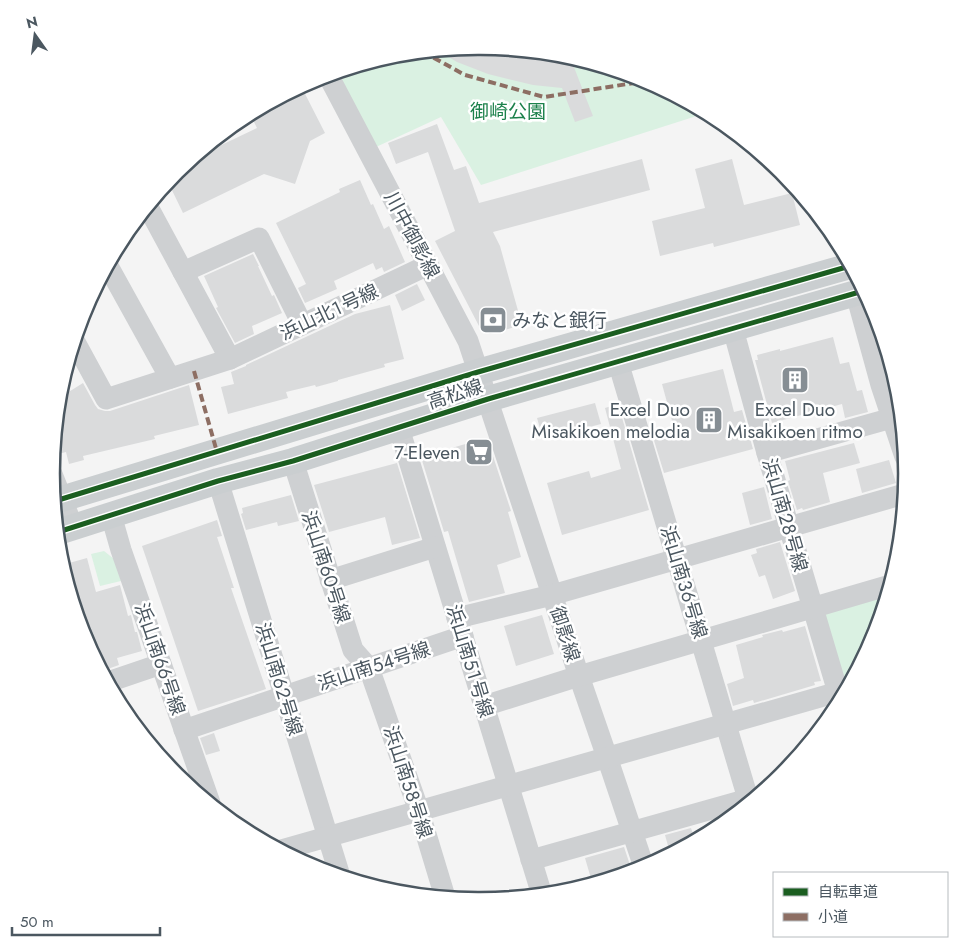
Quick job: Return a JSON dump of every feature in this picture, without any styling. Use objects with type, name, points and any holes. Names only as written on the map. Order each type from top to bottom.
[{"type":"main road","name":"高松線","points":[[61,499],[478,372],[843,268]]},
{"type":"main road","name":"高松線","points":[[65,529],[488,400],[856,293]]},
{"type":"street","name":"川中御影線","points":[[332,82],[468,341],[488,400]]},
{"type":"street","points":[[151,213],[230,359]]},
{"type":"street","points":[[183,272],[260,238],[302,324]]},
{"type":"street","name":"浜山北１号線","points":[[80,350],[106,399],[230,359],[428,265]]},
{"type":"street","points":[[112,273],[170,378]]},
{"type":"street","points":[[870,325],[884,371]]},
{"type":"street","name":"浜山南２８号線","points":[[733,329],[788,527],[837,690]]},
{"type":"street","name":"浜山南３６号線","points":[[618,362],[726,724],[749,793]]},
{"type":"street","points":[[889,392],[895,426]]},
{"type":"street","name":"御影線","points":[[488,400],[641,859]]},
{"type":"street","points":[[767,454],[892,418]]},
{"type":"street","name":"浜山南５１号線","points":[[399,428],[540,887]]},
{"type":"street","name":"浜山南６０号線","points":[[293,461],[352,650],[369,668]]},
{"type":"street","name":"浜山南６２号線","points":[[218,482],[337,867]]},
{"type":"street","name":"浜山南５４号線","points":[[184,730],[369,668],[460,627],[552,595],[897,496]]},
{"type":"street","name":"浜山南６６号線","points":[[111,515],[121,550],[205,790]]},
{"type":"street","points":[[330,580],[435,547]]},
{"type":"street","points":[[484,706],[579,676],[881,587]]},
{"type":"street","points":[[115,680],[161,664]]},
{"type":"street","name":"浜山南５８号線","points":[[369,668],[419,811],[443,890]]},
{"type":"street","points":[[291,847],[726,724],[832,698]]},
{"type":"street","points":[[531,860],[738,802]]},
{"type":"green space","name":"御崎公園","points":[[452,56],[506,56],[561,63],[587,69],[639,87],[664,98],[696,116],[481,185],[441,117],[376,147],[340,78],[397,63]]},
{"type":"green space","points":[[104,551],[114,559],[121,581],[100,586],[91,554]]},
{"type":"green space","points":[[879,596],[866,634],[843,679],[822,613]]},
{"type":"building","points":[[448,56],[506,56],[573,66],[593,116],[575,122],[562,88],[533,85],[488,74]]},
{"type":"building","points":[[305,93],[325,133],[310,141],[295,184],[264,174],[183,213],[172,190],[217,147],[257,128],[254,121]]},
{"type":"building","points":[[437,124],[454,170],[466,166],[479,203],[642,159],[650,190],[493,232],[500,246],[522,325],[490,334],[479,326],[435,241],[455,231],[428,152],[396,164],[388,143]]},
{"type":"building","points":[[732,159],[744,205],[790,194],[793,197],[800,225],[714,247],[713,243],[660,256],[652,221],[705,208],[695,169]]},
{"type":"building","points":[[360,180],[384,229],[389,226],[405,262],[384,272],[382,267],[376,270],[373,263],[334,281],[337,289],[305,303],[298,288],[306,284],[276,223],[340,192],[339,189]]},
{"type":"building","points":[[253,254],[282,313],[252,326],[254,334],[235,343],[216,308],[218,307],[204,276]]},
{"type":"building","points":[[417,284],[425,300],[402,311],[395,295]]},
{"type":"building","points":[[390,305],[404,359],[384,364],[385,367],[338,381],[286,392],[288,398],[228,414],[221,387],[234,384],[231,372],[355,314]]},
{"type":"building","name":"Excel Duo Misakikoen ritmo","points":[[833,337],[840,364],[849,362],[857,391],[862,390],[868,412],[845,418],[842,404],[772,423],[755,360],[758,360],[757,355]]},
{"type":"building","name":"Excel Duo Misakikoen melodia","points":[[723,369],[734,412],[742,410],[753,449],[664,473],[652,434],[674,428],[662,384]]},
{"type":"building","points":[[83,383],[98,409],[110,411],[189,385],[199,425],[154,436],[155,439],[83,456],[84,460],[69,464],[66,452],[61,453],[69,392]]},
{"type":"building","points":[[595,403],[601,424],[543,439],[537,418]]},
{"type":"building","points":[[618,404],[649,510],[562,535],[547,483],[589,471],[591,478],[621,469],[605,408]]},
{"type":"building","points":[[479,440],[489,444],[511,511],[508,512],[521,557],[497,565],[505,593],[469,602],[448,531],[444,532],[421,457]]},
{"type":"building","points":[[854,443],[860,463],[823,473],[830,502],[797,510],[788,481],[790,480],[785,461]]},
{"type":"building","points":[[889,460],[896,483],[862,493],[856,469]]},
{"type":"building","points":[[397,463],[420,538],[392,545],[385,517],[329,532],[314,485]]},
{"type":"building","points":[[764,487],[772,519],[750,525],[742,493]]},
{"type":"building","points":[[291,495],[299,521],[278,526],[277,522],[246,530],[241,514],[243,513],[242,508]]},
{"type":"building","points":[[217,520],[222,536],[217,537],[234,588],[231,588],[266,689],[198,711],[142,546]]},
{"type":"building","points":[[780,542],[795,591],[773,599],[765,575],[759,577],[751,555],[757,553],[756,549]]},
{"type":"building","points":[[87,558],[96,592],[120,585],[128,616],[131,615],[142,651],[117,658],[119,665],[109,668],[92,634],[71,563]]},
{"type":"building","points":[[542,615],[554,654],[516,666],[504,626]]},
{"type":"building","points":[[805,626],[821,681],[814,682],[815,685],[754,703],[753,700],[733,706],[727,684],[744,678],[736,645],[763,637],[762,635]]},
{"type":"building","points":[[214,733],[220,751],[206,755],[200,738]]},
{"type":"building","points":[[691,828],[693,833],[668,847],[665,835]]},
{"type":"building","points":[[624,847],[630,864],[591,877],[585,858]]},
{"type":"marked path","points":[[434,58],[465,75],[544,97],[630,84]]},
{"type":"marked path","points":[[194,371],[217,452]]},
{"type":"cycle path","points":[[61,499],[478,372],[843,268]]},
{"type":"cycle path","points":[[64,530],[218,481],[293,461],[488,399],[856,293]]},
{"type":"place","name":"みなと銀行","points":[[493,320]]},
{"type":"place","name":"Excel Duo Misakikoen ritmo","points":[[795,380]]},
{"type":"place","name":"Excel Duo Misakikoen melodia","points":[[709,420]]},
{"type":"place","name":"7-Eleven","points":[[479,452]]}]
